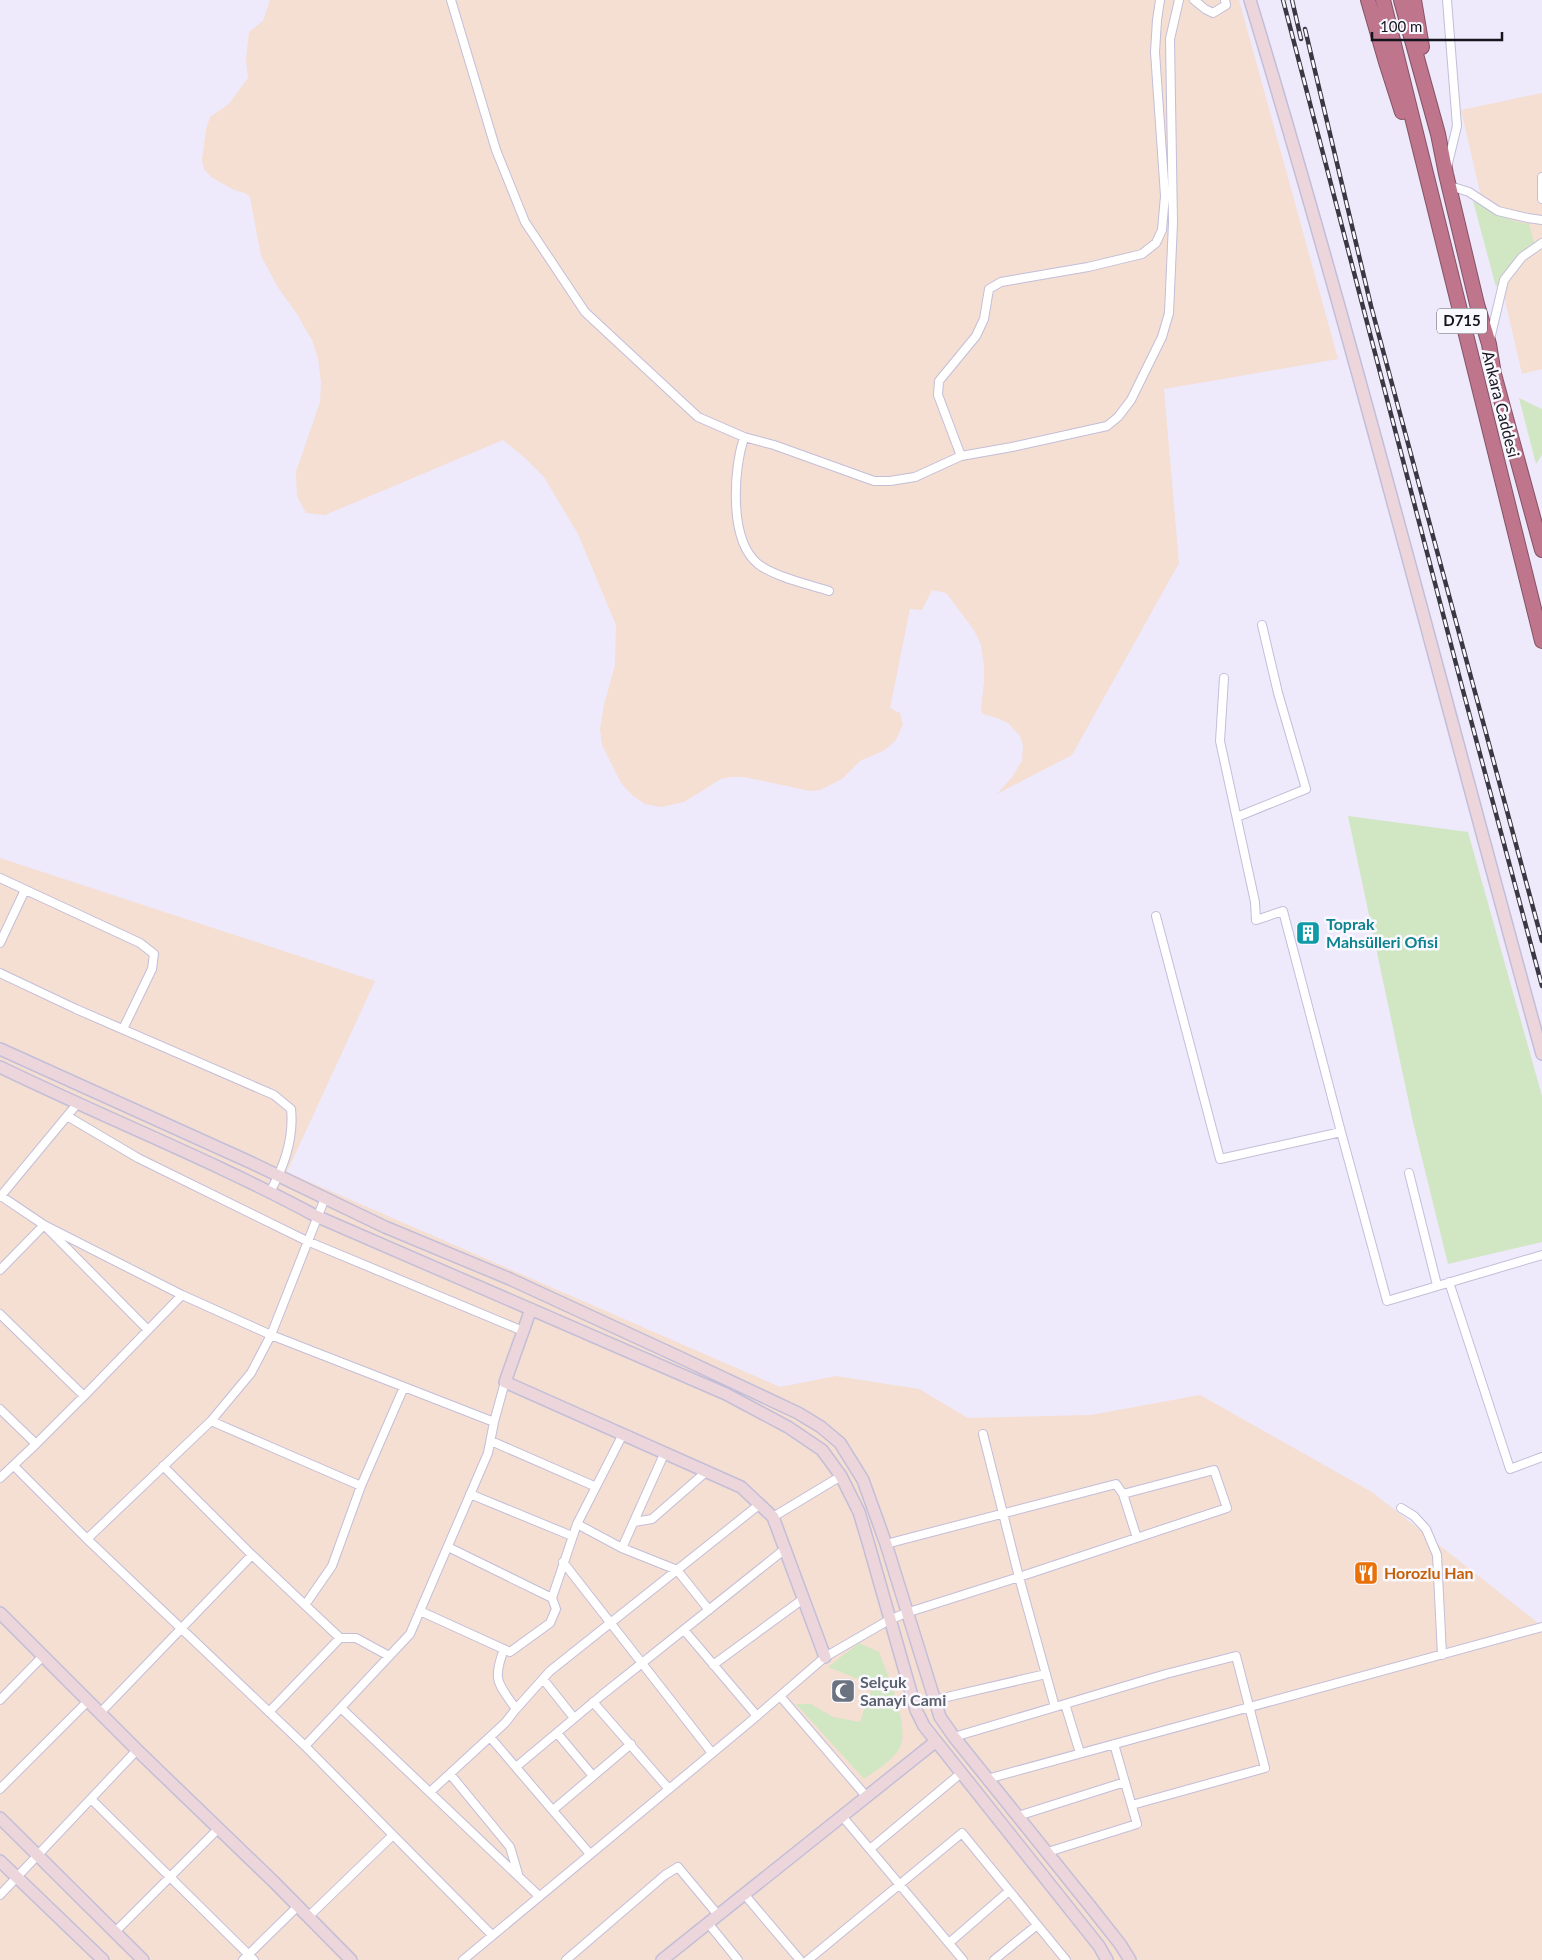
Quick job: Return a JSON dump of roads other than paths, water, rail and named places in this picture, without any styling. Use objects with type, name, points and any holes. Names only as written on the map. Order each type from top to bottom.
[{"type":"highway","points":[[1368,0],[1386,62],[1435,212]]},
{"type":"highway","name":"Ankara Caddesi","points":[[1383,0],[1542,641]]},
{"type":"highway","name":"Ankara Caddesi","points":[[1401,0],[1438,134],[1489,344],[1494,374],[1542,550]]},
{"type":"highway","points":[[1414,0],[1438,134]]},
{"type":"street","points":[[451,0],[496,150],[524,222],[584,312],[698,417],[744,437],[774,445],[874,481],[890,481],[915,477],[961,456],[1107,426],[1118,417],[1132,400],[1162,337],[1169,313],[1173,223],[1170,39],[1179,0]]},
{"type":"street","points":[[961,456],[938,395],[939,381],[976,336],[984,319],[989,289],[1002,282],[1088,268],[1142,254],[1156,243],[1162,230],[1165,196],[1155,52],[1160,0]]},
{"type":"street","points":[[1194,0],[1213,14],[1226,5],[1225,0]]},
{"type":"street","points":[[1250,0],[1375,434],[1542,1054]]},
{"type":"street","points":[[1447,0],[1457,126],[1448,180],[1498,211],[1542,220]]},
{"type":"street","points":[[1542,176],[1542,199]]},
{"type":"street","points":[[1489,344],[1504,280],[1522,257],[1542,243]]},
{"type":"street","points":[[744,437],[738,457],[737,502],[738,529],[748,553],[759,564],[781,575],[829,591]]},
{"type":"street","points":[[1236,817],[1306,788],[1278,693],[1262,625]]},
{"type":"street","points":[[1224,678],[1220,741],[1255,902],[1256,920],[1283,911],[1387,1301],[1542,1255]]},
{"type":"street","points":[[0,878],[140,943],[154,954],[152,969],[123,1029]]},
{"type":"street","points":[[0,943],[25,890]]},
{"type":"street","points":[[1156,916],[1220,1158],[1341,1132]]},
{"type":"street","points":[[0,973],[274,1095],[291,1109],[293,1127],[279,1177],[270,1192]]},
{"type":"street","points":[[0,1048],[385,1226],[519,1283],[806,1417],[821,1427],[840,1443],[863,1480],[886,1544],[940,1717],[987,1779],[1048,1852],[1120,1944],[1130,1960]]},
{"type":"street","points":[[0,1067],[270,1192],[316,1216],[726,1394],[788,1427],[822,1450],[841,1476],[859,1512],[916,1710],[924,1726],[960,1774],[1099,1946],[1107,1960]]},
{"type":"street","points":[[77,1104],[0,1197],[44,1225],[182,1295],[271,1335],[494,1422]]},
{"type":"street","points":[[67,1116],[138,1158],[307,1241],[523,1331]]},
{"type":"street","points":[[1409,1174],[1437,1285]]},
{"type":"street","points":[[87,1539],[211,1421],[251,1373],[271,1335],[316,1216],[325,1198]]},
{"type":"street","points":[[0,1270],[44,1225]]},
{"type":"street","points":[[44,1225],[148,1330]]},
{"type":"street","points":[[1449,1282],[1510,1468],[1542,1457]]},
{"type":"street","points":[[0,1478],[84,1396],[182,1295]]},
{"type":"street","points":[[305,1746],[410,1634],[488,1453],[505,1382],[531,1309]]},
{"type":"street","points":[[0,1314],[84,1396]]},
{"type":"street","points":[[505,1382],[741,1487],[773,1517],[825,1657]]},
{"type":"street","points":[[305,1605],[332,1566],[361,1486],[404,1387]]},
{"type":"street","points":[[0,1409],[36,1444]]},
{"type":"street","points":[[211,1421],[361,1486]]},
{"type":"street","points":[[420,1611],[510,1652],[550,1623],[556,1609],[552,1598],[572,1536],[594,1486],[623,1434]]},
{"type":"street","points":[[983,1434],[1002,1514],[1055,1707]]},
{"type":"street","points":[[491,1441],[594,1486]]},
{"type":"street","points":[[622,1548],[664,1452]]},
{"type":"street","points":[[14,1466],[87,1539],[305,1746],[492,1935]]},
{"type":"street","points":[[163,1466],[252,1555],[340,1638],[356,1638],[389,1656]]},
{"type":"street","points":[[462,1960],[757,1716],[825,1657],[889,1620],[906,1613],[1227,1508],[1214,1470],[1123,1494]]},
{"type":"street","points":[[634,1522],[652,1518],[707,1471]]},
{"type":"street","points":[[773,1517],[841,1476]]},
{"type":"street","points":[[886,1544],[1116,1484],[1123,1494],[1137,1538]]},
{"type":"street","points":[[470,1494],[572,1536]]},
{"type":"street","points":[[430,1792],[505,1723],[543,1679],[610,1623],[760,1504]]},
{"type":"street","points":[[1401,1508],[1414,1516],[1426,1529],[1437,1555],[1442,1654]]},
{"type":"street","points":[[577,1524],[622,1548],[677,1570],[709,1610]]},
{"type":"street","points":[[448,1548],[552,1598]]},
{"type":"street","points":[[516,1767],[593,1702],[785,1549]]},
{"type":"street","points":[[100,1713],[252,1555]]},
{"type":"street","points":[[563,1562],[712,1753]]},
{"type":"street","points":[[713,1665],[803,1599]]},
{"type":"street","points":[[0,1613],[351,1960]]},
{"type":"street","points":[[987,1779],[1542,1627]]},
{"type":"street","points":[[684,1630],[757,1716]]},
{"type":"street","points":[[269,1712],[340,1638]]},
{"type":"street","points":[[504,1649],[496,1671],[498,1683],[516,1709]]},
{"type":"street","points":[[0,1700],[43,1656]]},
{"type":"street","points":[[954,1737],[1166,1674],[1236,1656],[1265,1768],[1132,1805]]},
{"type":"street","points":[[934,1700],[1046,1674]]},
{"type":"street","points":[[543,1679],[574,1718]]},
{"type":"street","points":[[780,1696],[866,1796]]},
{"type":"street","points":[[0,1789],[88,1701]]},
{"type":"street","points":[[593,1702],[668,1788]]},
{"type":"street","points":[[1065,1704],[1080,1753]]},
{"type":"street","points":[[341,1708],[539,1896]]},
{"type":"street","points":[[557,1733],[593,1776]]},
{"type":"street","points":[[490,1737],[590,1854]]},
{"type":"street","points":[[662,1960],[935,1742]]},
{"type":"street","points":[[552,1810],[631,1744]]},
{"type":"street","points":[[1048,1852],[1137,1824],[1114,1744]]},
{"type":"street","points":[[0,1895],[137,1750]]},
{"type":"street","points":[[450,1774],[510,1847],[518,1876]]},
{"type":"street","points":[[870,1849],[960,1774]]},
{"type":"street","points":[[1018,1816],[1125,1782]]},
{"type":"street","points":[[91,1799],[249,1958],[298,1906]]},
{"type":"street","points":[[842,1816],[963,1960]]},
{"type":"street","points":[[0,1818],[144,1960]]},
{"type":"street","points":[[115,1932],[218,1828]]},
{"type":"street","points":[[808,1960],[962,1833],[1066,1960]]},
{"type":"street","points":[[308,1917],[393,1836]]},
{"type":"street","points":[[0,1861],[100,1959]]},
{"type":"street","points":[[566,1960],[678,1867],[718,1915]]},
{"type":"street","points":[[948,1943],[1009,1891]]},
{"type":"street","points":[[744,1894],[800,1960]]},
{"type":"street","points":[[708,1923],[738,1960]]},
{"type":"street","points":[[994,1960],[1037,1925]]},
{"type":"railway","points":[[1283,0],[1542,986]]},
{"type":"railway","points":[[1292,0],[1301,39]]},
{"type":"railway","points":[[1305,29],[1371,306],[1542,941]]},
{"type":"place","name":"Toprak Mahsülleri Ofisi","points":[[1308,933]]},
{"type":"place","name":"Horozlu Han","points":[[1366,1573]]},
{"type":"place","name":"Selçuk Sanayi Cami","points":[[843,1691]]}]
